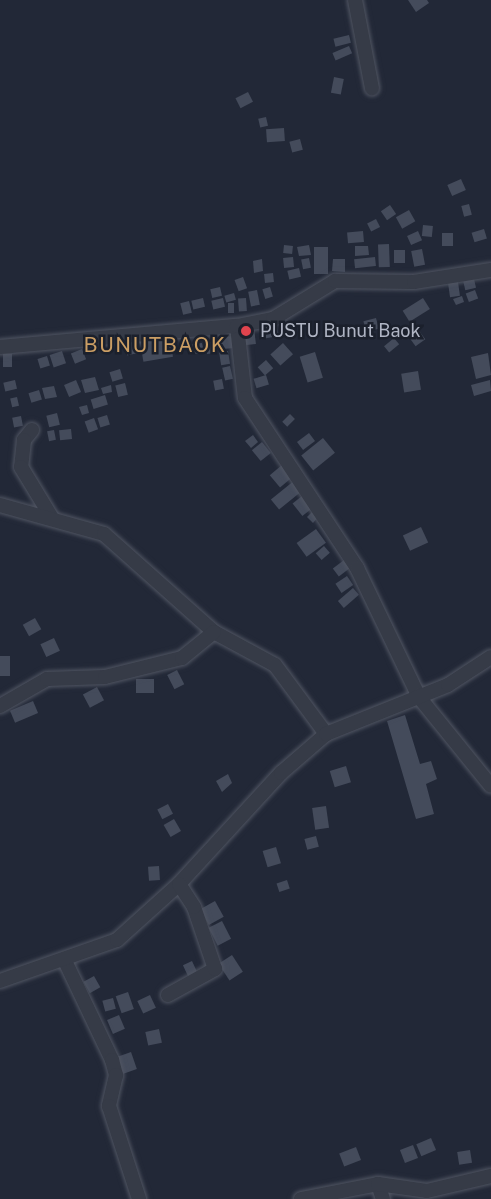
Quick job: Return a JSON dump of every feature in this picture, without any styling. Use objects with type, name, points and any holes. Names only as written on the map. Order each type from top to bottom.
[{"type":"street","points":[[355,0],[372,88]]},
{"type":"street","points":[[0,347],[237,326],[273,319],[335,280],[414,282],[491,270]]},
{"type":"street","points":[[237,326],[245,398],[357,568],[419,697],[491,786]]},
{"type":"street","points":[[32,430],[21,452],[21,467],[52,518]]},
{"type":"street","points":[[0,505],[104,534],[214,632],[275,665],[326,734]]},
{"type":"street","points":[[0,706],[47,680],[105,677],[182,658],[214,632]]},
{"type":"street","points":[[0,981],[65,961],[117,940],[179,884],[280,773],[326,734],[419,697],[491,657]]},
{"type":"street","points":[[168,995],[215,969],[194,907],[179,884]]},
{"type":"street","points":[[65,961],[112,1060],[116,1075],[109,1106],[140,1199]]},
{"type":"street","points":[[301,1199],[378,1184],[427,1191],[491,1176]]},
{"type":"street","points":[[378,1184],[383,1199]]},
{"type":"building","points":[[408,0],[427,0],[429,3],[416,12]]},
{"type":"building","points":[[349,35],[351,43],[335,47],[333,39]]},
{"type":"building","points":[[349,46],[352,53],[336,60],[332,53]]},
{"type":"building","points":[[334,77],[344,79],[341,95],[331,93]]},
{"type":"building","points":[[248,92],[253,102],[241,108],[236,98]]},
{"type":"building","points":[[266,117],[268,126],[260,128],[258,119]]},
{"type":"building","points":[[284,128],[285,141],[267,142],[266,129]]},
{"type":"building","points":[[300,139],[303,150],[292,152],[289,142]]},
{"type":"building","points":[[461,179],[466,190],[452,196],[447,185]]},
{"type":"building","points":[[469,204],[472,215],[464,217],[461,206]]},
{"type":"building","points":[[390,205],[396,214],[387,220],[381,211]]},
{"type":"building","points":[[409,210],[415,221],[402,229],[396,217]]},
{"type":"building","points":[[376,219],[380,227],[371,232],[367,224]]},
{"type":"building","points":[[423,225],[433,226],[432,237],[422,236]]},
{"type":"building","points":[[484,229],[487,239],[474,242],[472,233]]},
{"type":"building","points":[[363,231],[364,242],[348,243],[347,232]]},
{"type":"building","points":[[418,231],[422,240],[411,245],[407,236]]},
{"type":"building","points":[[442,233],[453,233],[453,246],[442,246]]},
{"type":"building","points":[[378,244],[389,244],[390,267],[379,267]]},
{"type":"building","points":[[284,245],[293,246],[292,254],[283,253]]},
{"type":"building","points":[[309,245],[311,255],[299,256],[297,247]]},
{"type":"building","points":[[355,246],[368,246],[369,255],[355,256]]},
{"type":"building","points":[[314,247],[328,247],[328,274],[314,274]]},
{"type":"building","points":[[422,249],[425,265],[414,267],[411,251]]},
{"type":"building","points":[[394,250],[405,250],[405,263],[394,263]]},
{"type":"building","points":[[293,257],[294,267],[284,268],[283,258]]},
{"type":"building","points":[[375,257],[376,266],[355,268],[354,259]]},
{"type":"building","points":[[309,258],[311,268],[303,269],[301,260]]},
{"type":"building","points":[[262,259],[263,271],[254,273],[253,261]]},
{"type":"building","points":[[333,259],[345,259],[345,272],[332,271]]},
{"type":"building","points":[[299,268],[301,277],[289,279],[287,271]]},
{"type":"building","points":[[273,273],[274,282],[265,283],[264,274]]},
{"type":"building","points":[[243,277],[247,288],[239,291],[235,280]]},
{"type":"building","points":[[474,279],[476,288],[465,290],[463,281]]},
{"type":"building","points":[[458,282],[460,296],[450,297],[448,283]]},
{"type":"building","points":[[220,287],[222,296],[212,298],[210,289]]},
{"type":"building","points":[[270,287],[273,297],[265,299],[262,289]]},
{"type":"building","points":[[257,290],[260,305],[251,306],[248,292]]},
{"type":"building","points":[[475,290],[478,298],[469,302],[466,294]]},
{"type":"building","points":[[234,293],[236,300],[226,302],[224,296]]},
{"type":"building","points":[[462,296],[464,302],[456,305],[453,299]]},
{"type":"building","points":[[203,298],[205,307],[193,309],[191,301]]},
{"type":"building","points":[[223,298],[225,307],[213,309],[211,301]]},
{"type":"building","points":[[246,298],[247,311],[239,312],[238,299]]},
{"type":"building","points":[[423,298],[430,309],[410,322],[403,311]]},
{"type":"building","points":[[189,301],[192,313],[183,315],[180,303]]},
{"type":"building","points":[[228,303],[234,303],[234,313],[228,313]]},
{"type":"building","points":[[376,318],[379,329],[366,332],[363,321]]},
{"type":"building","points":[[277,326],[279,336],[261,339],[259,329]]},
{"type":"building","points":[[254,328],[256,344],[244,345],[242,329]]},
{"type":"building","points":[[420,332],[425,339],[416,346],[410,339]]},
{"type":"building","points":[[169,334],[173,357],[143,362],[139,339]]},
{"type":"building","points":[[234,336],[235,348],[219,349],[218,337]]},
{"type":"building","points":[[394,338],[399,344],[389,352],[384,346]]},
{"type":"building","points":[[136,341],[139,353],[127,356],[124,344]]},
{"type":"building","points":[[215,341],[216,353],[207,354],[205,343]]},
{"type":"building","points":[[202,343],[204,353],[193,354],[191,344]]},
{"type":"building","points":[[283,343],[293,354],[280,366],[270,354]]},
{"type":"building","points":[[82,349],[86,359],[75,364],[71,353]]},
{"type":"building","points":[[62,351],[66,363],[54,367],[50,355]]},
{"type":"building","points":[[228,351],[230,364],[221,365],[219,352]]},
{"type":"building","points":[[315,352],[323,378],[308,382],[300,357]]},
{"type":"building","points":[[488,353],[491,375],[476,379],[471,357]]},
{"type":"building","points":[[3,354],[12,354],[12,367],[3,367]]},
{"type":"building","points":[[47,356],[50,366],[40,368],[37,359]]},
{"type":"building","points":[[266,360],[273,368],[265,376],[258,367]]},
{"type":"building","points":[[230,366],[233,379],[225,380],[222,368]]},
{"type":"building","points":[[120,369],[123,379],[112,382],[109,372]]},
{"type":"building","points":[[418,371],[421,390],[404,392],[401,374]]},
{"type":"building","points":[[266,375],[269,385],[256,388],[254,379]]},
{"type":"building","points":[[95,377],[99,390],[85,393],[81,380]]},
{"type":"building","points":[[222,379],[224,389],[215,391],[213,381]]},
{"type":"building","points":[[15,380],[17,389],[5,391],[3,383]]},
{"type":"building","points":[[76,380],[81,392],[69,397],[64,385]]},
{"type":"building","points":[[490,380],[491,391],[474,396],[471,385]]},
{"type":"building","points":[[125,383],[128,395],[118,397],[115,385]]},
{"type":"building","points":[[111,385],[112,392],[103,394],[101,388]]},
{"type":"building","points":[[54,386],[57,397],[45,399],[42,388]]},
{"type":"building","points":[[39,390],[42,400],[31,403],[28,393]]},
{"type":"building","points":[[105,395],[108,405],[94,409],[91,399]]},
{"type":"building","points":[[17,397],[19,406],[12,407],[10,399]]},
{"type":"building","points":[[87,405],[89,413],[82,415],[79,407]]},
{"type":"building","points":[[57,413],[60,425],[49,427],[46,416]]},
{"type":"building","points":[[290,414],[295,419],[287,427],[282,422]]},
{"type":"building","points":[[107,415],[110,425],[100,427],[97,418]]},
{"type":"building","points":[[21,416],[23,426],[14,428],[12,418]]},
{"type":"building","points":[[94,418],[98,429],[89,433],[85,421]]},
{"type":"building","points":[[71,429],[72,439],[60,440],[59,430]]},
{"type":"building","points":[[54,430],[56,440],[49,441],[47,431]]},
{"type":"building","points":[[309,433],[315,441],[303,450],[297,442]]},
{"type":"building","points":[[253,435],[258,442],[251,448],[245,441]]},
{"type":"building","points":[[323,438],[335,453],[313,470],[301,456]]},
{"type":"building","points":[[262,442],[271,453],[261,461],[252,450]]},
{"type":"building","points":[[282,465],[292,477],[280,488],[270,475]]},
{"type":"building","points":[[295,480],[303,490],[279,510],[271,500]]},
{"type":"building","points":[[302,496],[312,509],[302,516],[293,503]]},
{"type":"building","points":[[312,512],[318,517],[313,523],[307,517]]},
{"type":"building","points":[[421,527],[428,542],[410,551],[403,535]]},
{"type":"building","points":[[316,529],[326,543],[307,557],[297,543]]},
{"type":"building","points":[[324,546],[330,553],[322,560],[316,553]]},
{"type":"building","points":[[344,560],[350,568],[339,576],[333,568]]},
{"type":"building","points":[[347,576],[353,585],[342,593],[335,584]]},
{"type":"building","points":[[353,588],[359,595],[344,608],[338,601]]},
{"type":"building","points":[[35,618],[41,629],[29,636],[23,625]]},
{"type":"building","points":[[54,638],[60,651],[46,657],[40,644]]},
{"type":"building","points":[[0,656],[10,656],[10,676],[0,676]]},
{"type":"building","points":[[177,670],[184,684],[174,689],[167,675]]},
{"type":"building","points":[[136,679],[154,679],[154,693],[136,693]]},
{"type":"building","points":[[97,687],[104,700],[90,708],[83,695]]},
{"type":"building","points":[[33,701],[38,713],[15,723],[10,711]]},
{"type":"building","points":[[405,715],[420,764],[431,761],[437,779],[426,784],[434,814],[416,819],[387,721]]},
{"type":"building","points":[[346,766],[351,782],[335,787],[330,771]]},
{"type":"building","points":[[228,774],[232,783],[222,792],[216,781]]},
{"type":"building","points":[[168,804],[173,814],[162,819],[157,809]]},
{"type":"building","points":[[326,806],[329,828],[315,830],[312,808]]},
{"type":"building","points":[[174,819],[181,831],[171,837],[164,825]]},
{"type":"building","points":[[316,836],[319,847],[307,850],[304,839]]},
{"type":"building","points":[[276,847],[281,863],[268,867],[263,851]]},
{"type":"building","points":[[159,866],[160,880],[149,881],[148,867]]},
{"type":"building","points":[[287,880],[290,889],[279,892],[277,883]]},
{"type":"building","points":[[215,901],[224,917],[209,925],[200,909]]},
{"type":"building","points":[[222,921],[231,939],[218,946],[209,928]]},
{"type":"building","points":[[232,955],[243,972],[229,980],[219,964]]},
{"type":"building","points":[[192,961],[200,978],[191,982],[183,965]]},
{"type":"building","points":[[94,976],[100,987],[90,993],[84,982]]},
{"type":"building","points":[[128,992],[134,1009],[122,1013],[116,996]]},
{"type":"building","points":[[150,995],[156,1008],[143,1014],[137,1001]]},
{"type":"building","points":[[113,998],[116,1009],[105,1011],[102,1001]]},
{"type":"building","points":[[119,1015],[125,1029],[113,1034],[107,1020]]},
{"type":"building","points":[[159,1029],[162,1043],[148,1046],[145,1032]]},
{"type":"building","points":[[131,1052],[137,1069],[123,1074],[117,1057]]},
{"type":"building","points":[[431,1138],[436,1150],[421,1156],[416,1144]]},
{"type":"building","points":[[413,1145],[418,1158],[405,1163],[400,1150]]},
{"type":"building","points":[[356,1147],[361,1160],[344,1167],[339,1153]]},
{"type":"building","points":[[470,1150],[472,1163],[459,1165],[457,1152]]},
{"type":"place","name":"PUSTU Bunut Baok","points":[[246,331]]},
{"type":"district","name":"BUNUTBAOK","points":[[155,345]]}]
